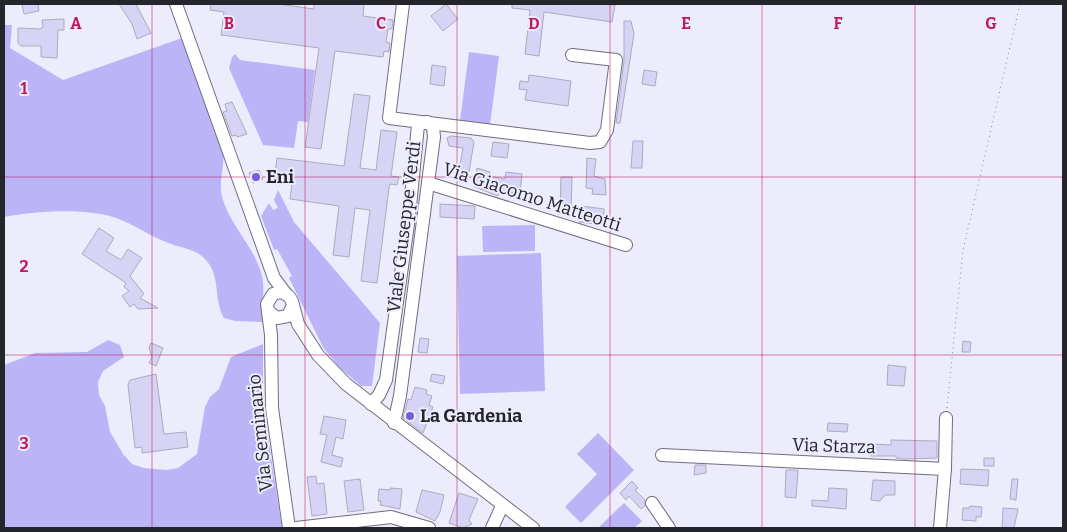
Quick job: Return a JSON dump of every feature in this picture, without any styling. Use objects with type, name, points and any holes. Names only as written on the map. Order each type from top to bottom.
[{"type":"street","points":[[176,4],[274,278],[290,299],[298,324],[318,355],[346,384],[502,506],[517,524],[533,528]]},
{"type":"street","points":[[403,4],[389,118],[590,143],[600,142],[607,130],[616,60],[572,55]]},
{"type":"street","name":"Viale Giuseppe Verdi","points":[[371,404],[379,395],[386,380],[402,269],[418,125],[426,122],[433,127],[434,137],[400,396],[394,423]]},
{"type":"street","name":"Via Giacomo Matteotti","points":[[428,183],[626,245]]},
{"type":"street","points":[[274,278],[267,304],[277,316],[298,324]]},
{"type":"street","points":[[270,296],[278,292],[290,299]]},
{"type":"street","points":[[277,316],[290,313],[290,299]]},
{"type":"street","name":"Via Seminario","points":[[277,316],[271,334],[272,408],[289,528]]},
{"type":"street","points":[[940,528],[945,469],[946,418]]},
{"type":"street","name":"Via Starza","points":[[662,455],[945,469]]},
{"type":"street","points":[[652,503],[669,528]]},
{"type":"street","points":[[492,528],[502,506]]},
{"type":"street","points":[[296,528],[390,516],[429,528]]},
{"type":"path","points":[[946,418],[964,250],[1020,4]]},
{"type":"shaded area","points":[[4,25],[12,25],[10,48],[63,80],[182,38],[223,151],[222,197],[226,208],[259,265],[263,281],[262,322],[235,321],[224,318],[219,305],[215,277],[205,259],[195,252],[160,240],[121,220],[94,213],[63,211],[4,217]]},
{"type":"shaded area","points":[[469,52],[499,56],[490,125],[460,121]]},
{"type":"shaded area","points":[[235,54],[240,60],[315,70],[308,122],[298,121],[294,148],[263,145],[229,68],[232,57]]},
{"type":"shaded area","points":[[278,190],[294,222],[380,323],[372,386],[361,386],[338,366],[323,347],[289,278],[292,276],[277,249],[274,250],[261,216],[269,203],[273,210],[278,208],[274,200]]},
{"type":"shaded area","points":[[535,225],[535,251],[483,252],[482,226]]},
{"type":"shaded area","points":[[541,253],[545,391],[460,394],[457,256]]},
{"type":"shaded area","points":[[108,340],[120,345],[124,357],[103,371],[98,382],[99,395],[105,406],[110,432],[123,454],[132,464],[144,468],[166,470],[178,468],[197,454],[205,407],[210,397],[219,389],[231,357],[263,344],[263,405],[282,528],[4,528],[4,365],[35,353],[87,352]]},
{"type":"shaded area","points":[[598,433],[634,470],[581,523],[565,507],[597,474],[577,454]]},
{"type":"shaded area","points":[[624,503],[642,521],[634,528],[598,528]]},
{"type":"building","points":[[22,4],[38,4],[39,11],[24,14]]},
{"type":"building","points":[[119,4],[136,4],[151,33],[137,39],[132,24]]},
{"type":"building","points":[[211,4],[278,4],[314,9],[314,4],[364,4],[363,16],[393,20],[392,29],[388,29],[386,42],[390,43],[389,52],[384,51],[383,57],[335,51],[321,149],[305,147],[319,48],[221,35],[224,12],[210,10]]},
{"type":"building","points":[[446,4],[458,19],[443,31],[431,16]]},
{"type":"building","points":[[512,4],[615,5],[612,22],[544,12],[539,56],[525,54],[530,10],[512,8]]},
{"type":"building","points":[[64,19],[64,30],[58,30],[57,58],[41,57],[41,46],[21,46],[18,43],[18,28],[40,29],[43,27],[42,20]]},
{"type":"building","points":[[624,21],[631,21],[634,34],[620,123],[616,123],[624,61]]},
{"type":"building","points":[[432,65],[446,67],[444,86],[430,84]]},
{"type":"building","points":[[644,70],[657,72],[655,86],[642,84]]},
{"type":"building","points":[[529,75],[571,81],[568,106],[525,100],[527,90],[519,89],[520,81],[528,82]]},
{"type":"building","points":[[354,94],[370,96],[360,168],[376,170],[381,130],[397,132],[391,176],[399,177],[397,185],[390,184],[389,188],[377,283],[361,281],[370,210],[355,208],[349,257],[333,255],[339,206],[290,199],[293,176],[275,174],[277,158],[344,166]]},
{"type":"building","points":[[232,102],[247,134],[237,137],[236,135],[232,136],[223,112],[227,111],[225,104]]},
{"type":"building","points":[[451,136],[471,138],[474,142],[469,172],[459,171],[463,148],[449,146],[447,138]]},
{"type":"building","points":[[633,141],[643,141],[642,168],[631,168]]},
{"type":"building","points":[[493,142],[509,144],[507,158],[491,156]]},
{"type":"building","points":[[587,158],[596,159],[594,176],[605,179],[606,195],[592,194],[593,189],[586,188]]},
{"type":"building","points":[[477,168],[490,172],[489,176],[505,179],[506,172],[522,174],[520,194],[499,191],[498,196],[475,187]]},
{"type":"building","points":[[259,170],[263,179],[253,183],[249,173]]},
{"type":"building","points":[[561,177],[572,177],[571,210],[560,210]]},
{"type":"building","points":[[440,204],[475,206],[474,219],[440,217]]},
{"type":"building","points":[[581,206],[604,209],[603,225],[579,222]]},
{"type":"building","points":[[99,228],[114,238],[106,251],[121,260],[128,249],[142,258],[130,276],[144,294],[140,298],[158,308],[138,309],[134,304],[130,307],[122,296],[129,291],[124,287],[126,283],[82,254]]},
{"type":"building","points":[[420,338],[429,339],[427,353],[418,352]]},
{"type":"building","points":[[963,341],[971,342],[970,352],[962,352]]},
{"type":"building","points":[[151,343],[163,348],[156,366],[149,363],[152,357],[149,348]]},
{"type":"building","points":[[888,365],[906,367],[904,386],[887,385]]},
{"type":"building","points":[[156,374],[164,434],[186,432],[188,447],[142,453],[142,447],[135,448],[128,385],[130,380]]},
{"type":"building","points":[[432,374],[445,376],[443,384],[430,381]]},
{"type":"building","points":[[415,387],[427,390],[426,394],[432,396],[429,405],[433,407],[423,433],[403,418],[408,399],[411,400]]},
{"type":"building","points":[[324,416],[346,420],[343,439],[336,437],[332,455],[343,458],[341,467],[321,462],[327,435],[320,434]]},
{"type":"building","points":[[828,423],[848,424],[847,432],[827,431]]},
{"type":"building","points":[[891,440],[937,441],[937,458],[904,459],[896,458],[896,456],[871,456],[871,444],[891,445]]},
{"type":"building","points":[[984,458],[994,458],[994,466],[984,466]]},
{"type":"building","points":[[695,465],[706,465],[706,473],[694,475]]},
{"type":"building","points":[[961,469],[989,470],[988,486],[960,484]]},
{"type":"building","points":[[786,470],[798,470],[796,498],[785,497]]},
{"type":"building","points":[[316,476],[317,484],[324,483],[327,514],[312,516],[307,477]]},
{"type":"building","points":[[360,479],[364,510],[348,512],[344,481]]},
{"type":"building","points":[[1012,479],[1018,479],[1016,500],[1010,499]]},
{"type":"building","points":[[873,480],[895,481],[895,495],[885,495],[880,501],[871,500]]},
{"type":"building","points":[[632,481],[638,488],[635,490],[645,500],[645,506],[641,509],[629,496],[626,500],[620,493]]},
{"type":"building","points":[[390,488],[402,489],[400,509],[380,505],[381,501],[378,501],[379,489],[390,490]]},
{"type":"building","points":[[829,488],[847,489],[846,509],[812,506],[812,500],[828,501]]},
{"type":"building","points":[[422,490],[444,495],[440,512],[435,521],[416,512]]},
{"type":"building","points":[[459,493],[478,499],[469,520],[472,524],[463,528],[449,523]]},
{"type":"building","points":[[970,506],[982,507],[981,517],[976,517],[976,521],[962,520],[963,508],[969,508]]},
{"type":"building","points":[[1003,508],[1018,509],[1014,528],[1002,528]]},
{"type":"place","name":"Eni","points":[[256,177]]},
{"type":"place","name":"La Gardenia","points":[[410,416]]}]
